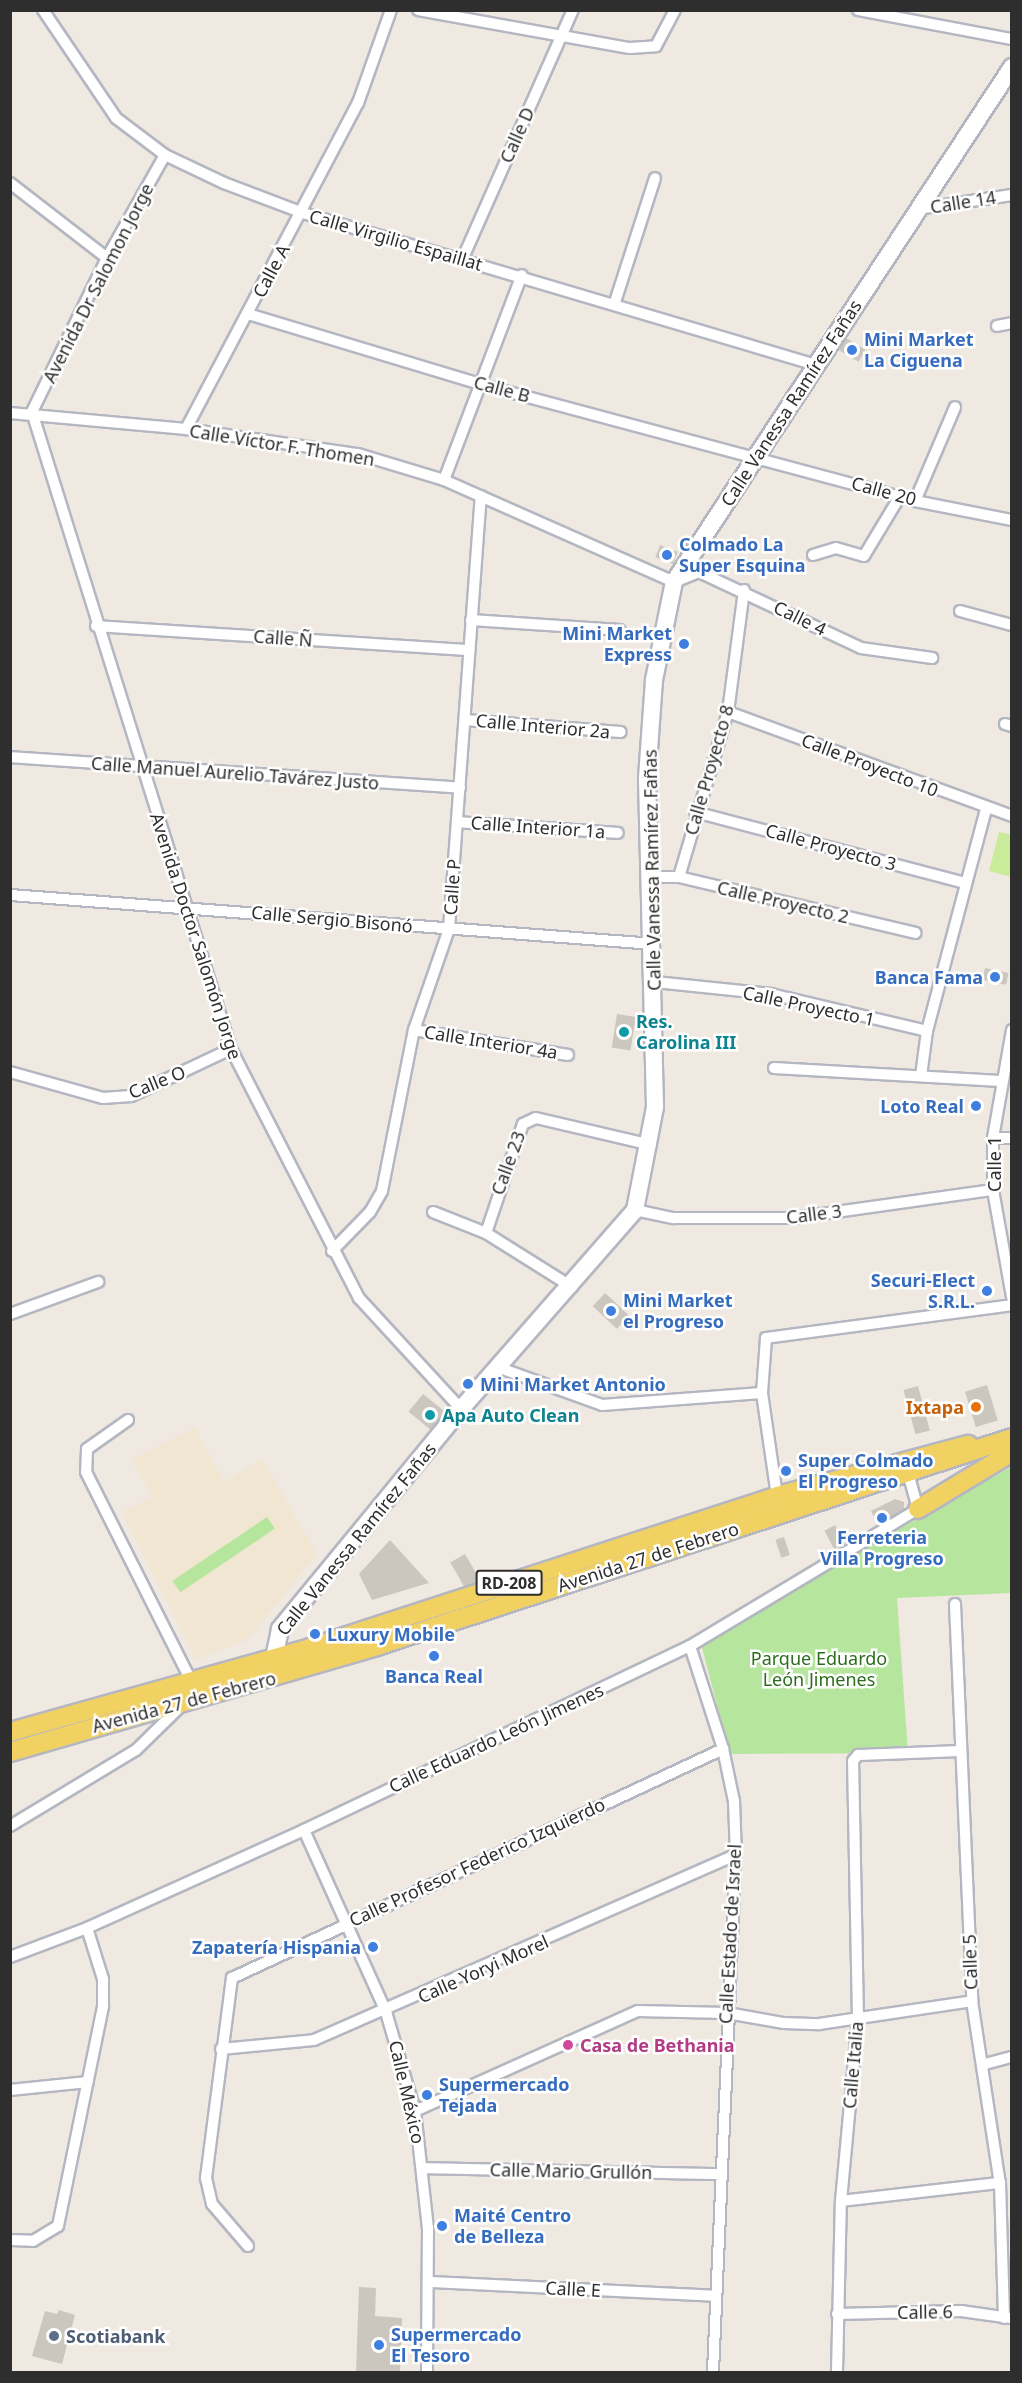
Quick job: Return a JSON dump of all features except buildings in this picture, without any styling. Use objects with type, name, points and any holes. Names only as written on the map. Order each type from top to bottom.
[{"type":"main road","name":"Avenida 27 de Febrero","points":[[10,1732],[274,1658],[777,1496],[1010,1443]]},
{"type":"main road","points":[[918,1509],[1010,1443]]},
{"type":"main road","name":"Avenida 27 de Febrero","points":[[10,1752],[280,1676],[906,1467]]},
{"type":"street","name":"Calle Virgilio Espaillat","points":[[43,10],[116,118],[165,155],[303,213],[615,302],[816,365]]},
{"type":"street","name":"Calle A","points":[[186,429],[303,213],[358,103],[391,10]]},
{"type":"street","points":[[418,10],[630,48],[656,46],[675,10]]},
{"type":"street","name":"Calle D","points":[[462,260],[573,10]]},
{"type":"street","points":[[858,10],[1011,39]]},
{"type":"street","name":"Calle Vanessa Ramírez Fañas","points":[[280,1676],[274,1658],[279,1629],[461,1408],[572,1287],[635,1210],[651,1145],[655,982],[647,778],[654,680],[674,582],[758,456],[914,209],[1009,73]]},
{"type":"street","name":"Avenida Dr Salomon Jorge","points":[[32,412],[107,258],[165,155]]},
{"type":"street","points":[[615,302],[655,178]]},
{"type":"street","points":[[11,186],[107,258]]},
{"type":"street","name":"Calle 14","points":[[914,209],[1011,195]]},
{"type":"street","points":[[444,480],[483,385],[522,275]]},
{"type":"street","name":"Calle B","points":[[248,314],[483,385],[758,456]]},
{"type":"street","points":[[997,326],[1011,323]]},
{"type":"street","points":[[915,501],[955,407]]},
{"type":"street","name":"Calle Víctor F. Thomen","points":[[10,413],[32,412],[186,429],[358,454],[444,480],[674,582]]},
{"type":"street","name":"Avenida Doctor Salomón Jorge","points":[[32,412],[183,906],[231,1049],[332,1251],[359,1298],[461,1408]]},
{"type":"street","name":"Calle 20","points":[[758,456],[915,501],[1011,520]]},
{"type":"street","name":"Calle P","points":[[332,1251],[370,1212],[381,1191],[414,1030],[449,929],[481,496]]},
{"type":"street","points":[[813,555],[836,548],[864,556],[900,496]]},
{"type":"street","name":"Calle 4","points":[[674,582],[699,572],[744,590],[861,648],[932,658]]},
{"type":"street","name":"Calle Proyecto 8","points":[[679,877],[695,812],[728,711],[744,590]]},
{"type":"street","points":[[960,611],[1011,625]]},
{"type":"street","points":[[471,620],[621,630]]},
{"type":"street","name":"Calle Ñ","points":[[96,626],[469,650]]},
{"type":"street","name":"Calle Proyecto 10","points":[[728,711],[986,809],[1011,816]]},
{"type":"street","name":"Calle Interior 2a","points":[[465,720],[621,732]]},
{"type":"street","name":"Calle Manuel Aurelio Tavárez Justo","points":[[10,757],[460,788]]},
{"type":"street","points":[[921,1076],[927,1031],[986,809]]},
{"type":"street","name":"Calle Proyecto 3","points":[[695,812],[966,883]]},
{"type":"street","name":"Calle Interior 1a","points":[[457,822],[618,833]]},
{"type":"street","name":"Calle Proyecto 2","points":[[651,877],[679,877],[915,933]]},
{"type":"street","name":"Calle Sergio Bisonó","points":[[10,895],[183,906],[654,944]]},
{"type":"street","name":"Calle Proyecto 1","points":[[655,982],[771,994],[927,1031]]},
{"type":"street","name":"Calle Interior 4a","points":[[414,1030],[568,1055]]},
{"type":"street","name":"Calle 1","points":[[1011,1030],[993,1138],[993,1190],[1007,1255],[1011,1297]]},
{"type":"street","name":"Calle O","points":[[10,1072],[103,1098],[131,1096],[231,1049]]},
{"type":"street","points":[[774,1068],[1001,1081]]},
{"type":"street","name":"Calle 23","points":[[486,1233],[528,1119],[651,1145]]},
{"type":"street","points":[[993,1138],[1011,1138]]},
{"type":"street","name":"Calle 3","points":[[635,1210],[674,1218],[793,1218],[993,1190]]},
{"type":"street","points":[[433,1212],[486,1233],[572,1287]]},
{"type":"street","points":[[10,1314],[98,1282]]},
{"type":"street","points":[[777,1496],[762,1393],[763,1345],[772,1334],[1011,1305]]},
{"type":"street","points":[[500,1368],[602,1404],[762,1393]]},
{"type":"street","points":[[10,1826],[136,1750],[184,1703],[191,1680],[86,1472],[87,1449],[128,1420]]},
{"type":"street","points":[[906,1467],[918,1509]]},
{"type":"street","name":"Calle Eduardo León Jimenes","points":[[10,1957],[87,1928],[304,1830],[690,1646],[918,1509]]},
{"type":"street","name":"Calle 5","points":[[955,1604],[972,2001],[985,2064],[1000,2183],[1008,2318]]},
{"type":"street","name":"Calle Estado de Israel","points":[[690,1646],[723,1749],[734,1801],[736,1855],[719,2174],[713,2373]]},
{"type":"street","name":"Calle Profesor Federico Izquierdo","points":[[220,2049],[232,1978],[347,1921],[723,1749]]},
{"type":"street","name":"Calle Italia","points":[[837,2373],[842,2201],[858,2019],[855,1757],[961,1751]]},
{"type":"street","name":"Calle México","points":[[304,1830],[347,1921],[386,2012],[415,2111],[423,2168],[431,2282],[427,2373]]},
{"type":"street","name":"Calle Yoryi Morel","points":[[220,2049],[314,2040],[386,2012],[736,1855]]},
{"type":"street","points":[[10,2240],[33,2241],[58,2226],[104,1992],[87,1928]]},
{"type":"street","points":[[415,2111],[638,2011],[727,2013],[784,2023],[858,2019],[972,2001]]},
{"type":"street","points":[[220,2049],[206,2178],[212,2204],[248,2246]]},
{"type":"street","points":[[985,2064],[1011,2057]]},
{"type":"street","points":[[10,2090],[88,2082]]},
{"type":"street","name":"Calle Mario Grullón","points":[[423,2168],[719,2174]]},
{"type":"street","points":[[842,2201],[1000,2183]]},
{"type":"street","name":"Calle E","points":[[431,2282],[715,2296]]},
{"type":"street","name":"Calle 6","points":[[837,2314],[961,2311],[1008,2318]]},
{"type":"shaded area","points":[[195,1428],[224,1482],[262,1459],[317,1554],[247,1640],[196,1660],[122,1512],[153,1497],[131,1460]]},
{"type":"green space","points":[[999,832],[1011,835],[1011,877],[989,871]]},
{"type":"green space","name":"Parque Eduardo León Jimenes","points":[[1011,1467],[1011,1593],[897,1598],[908,1753],[730,1754],[700,1640]]},
{"type":"green space","points":[[267,1517],[275,1529],[180,1592],[172,1581]]},
{"type":"place","name":"Mini Market La Ciguena","points":[[852,350]]},
{"type":"place","name":"Colmado La Super Esquina","points":[[667,555]]},
{"type":"place","name":"Mini Market Express","points":[[684,644]]},
{"type":"place","name":"Banca Fama","points":[[995,977]]},
{"type":"place","name":"Res. Carolina III","points":[[624,1032]]},
{"type":"place","name":"Loto Real","points":[[976,1106]]},
{"type":"place","name":"Securi-Elect S.R.L.","points":[[987,1291]]},
{"type":"place","name":"Mini Market el Progreso","points":[[611,1311]]},
{"type":"place","name":"Mini Market Antonio","points":[[468,1384]]},
{"type":"place","name":"Ixtapa","points":[[976,1407]]},
{"type":"place","name":"Apa Auto Clean","points":[[430,1415]]},
{"type":"place","name":"Super Colmado El Progreso","points":[[786,1471]]},
{"type":"place","name":"Ferreteria Villa Progreso","points":[[882,1518]]},
{"type":"place","name":"Luxury Mobile","points":[[315,1634]]},
{"type":"place","name":"Banca Real","points":[[434,1656]]},
{"type":"place","name":"Zapatería Hispania","points":[[373,1947]]},
{"type":"place","name":"Casa de Bethania","points":[[568,2045]]},
{"type":"place","name":"Supermercado Tejada","points":[[427,2095]]},
{"type":"place","name":"Maité Centro de Belleza","points":[[442,2226]]},
{"type":"place","name":"Scotiabank","points":[[54,2336]]},
{"type":"place","name":"Supermercado El Tesoro","points":[[379,2345]]}]
